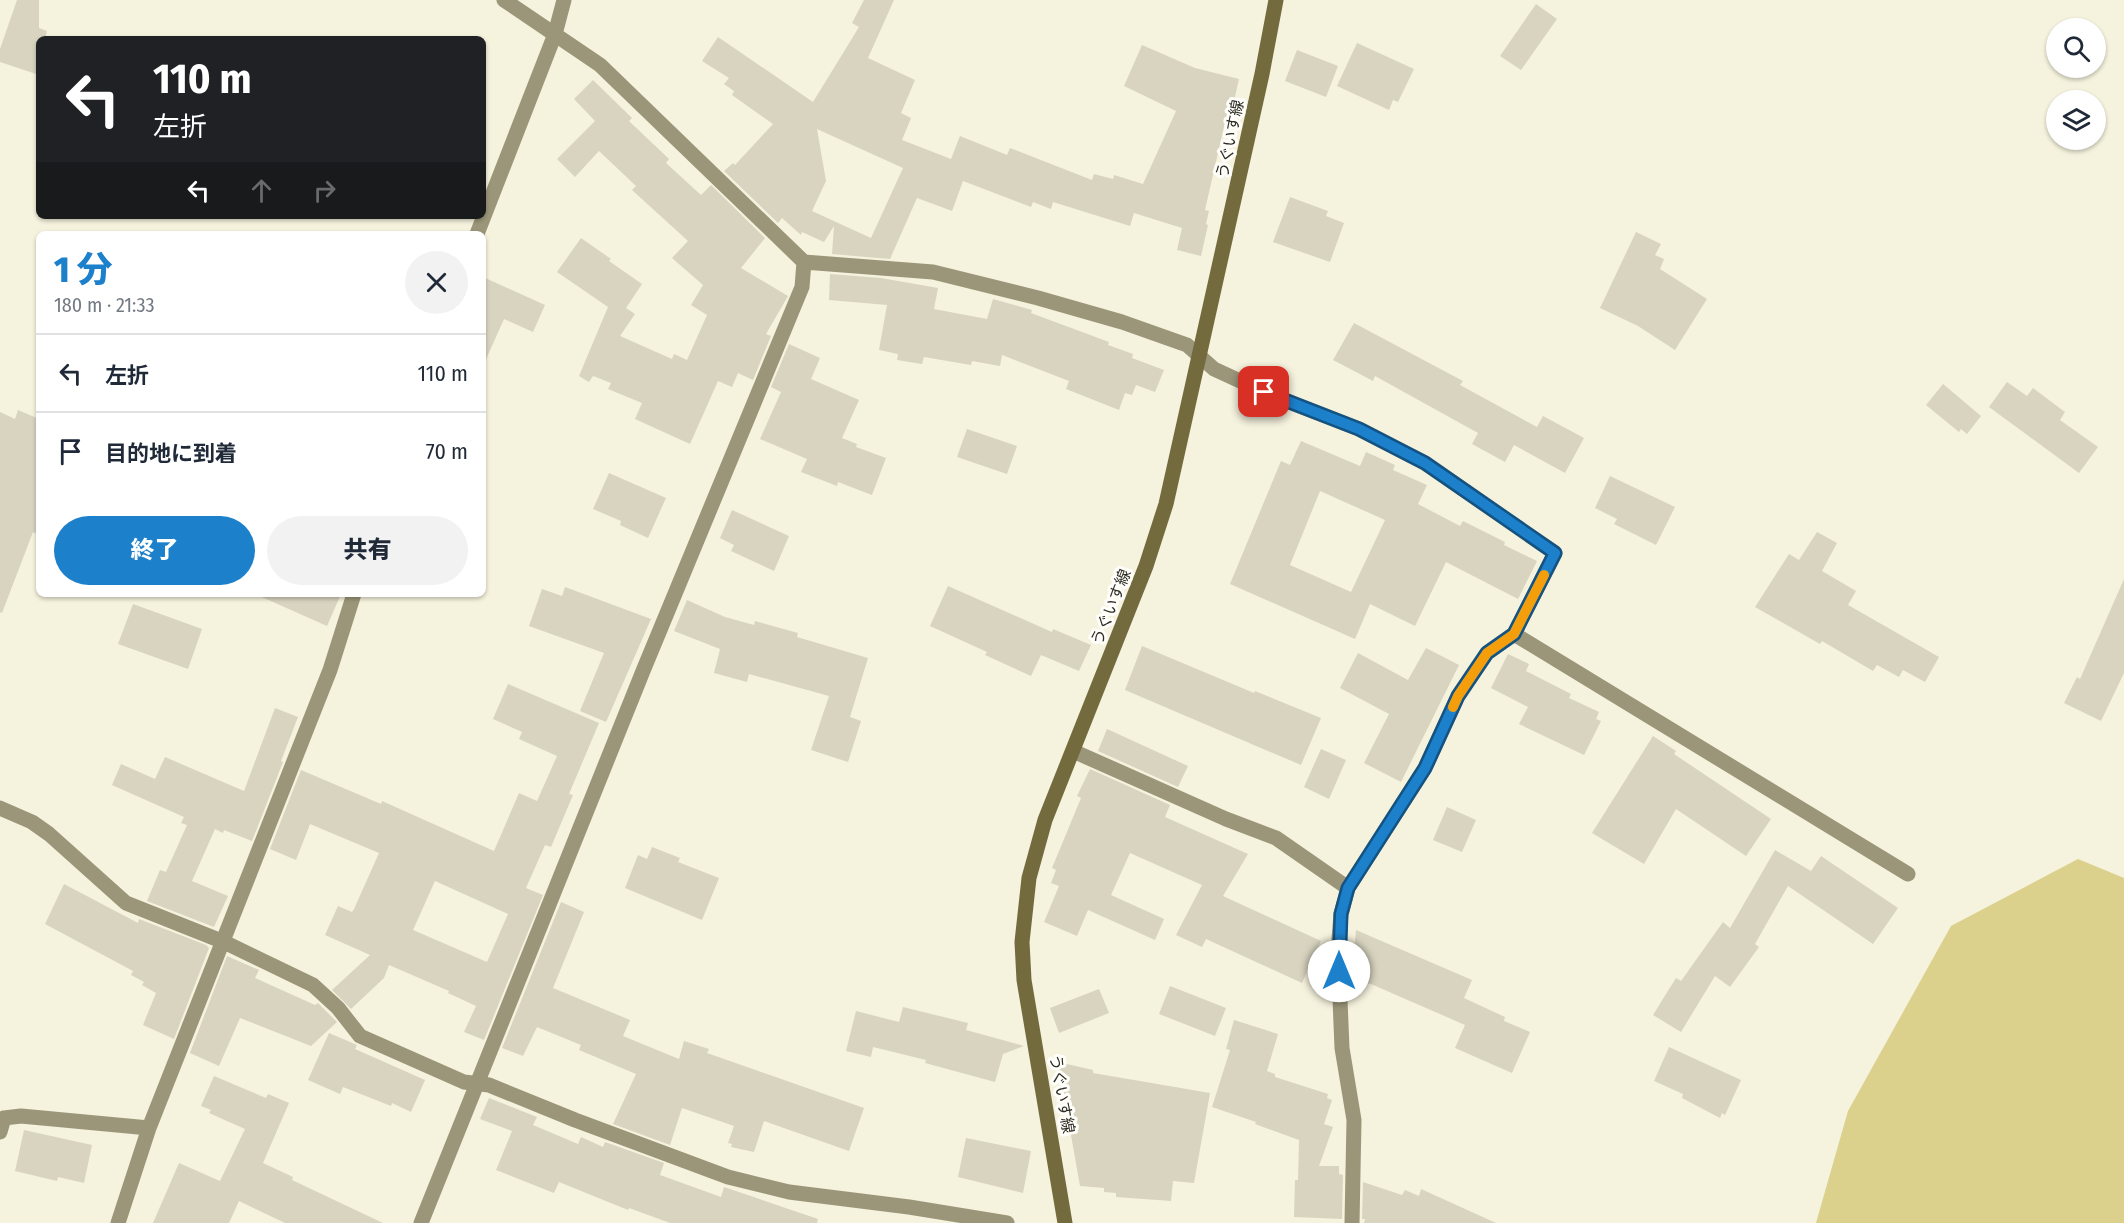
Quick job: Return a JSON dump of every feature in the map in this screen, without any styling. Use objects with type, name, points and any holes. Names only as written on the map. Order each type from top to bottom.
[{"type":"street","points":[[504,0],[600,65],[804,262],[933,272],[1122,322],[1187,345],[1214,369],[1264,392],[1359,429],[1425,463],[1555,553],[1514,634],[1487,653],[1458,696],[1425,768],[1348,888],[1341,914],[1338,951],[1342,1048],[1354,1120],[1352,1223]]},
{"type":"street","points":[[486,211],[555,34],[564,0]]},
{"type":"street","name":"うぐいす線","points":[[1065,1223],[1024,980],[1022,942],[1029,878],[1045,820],[1153,546],[1176,466],[1262,74],[1276,0]]},
{"type":"street","points":[[421,1223],[643,671],[802,287],[804,262]]},
{"type":"street","points":[[118,1223],[149,1128],[330,670],[353,597]]},
{"type":"street","points":[[1514,634],[1908,874]]},
{"type":"street","points":[[1073,751],[1226,819],[1276,838],[1348,888]]},
{"type":"street","points":[[0,808],[32,822],[49,834],[126,903],[224,942],[313,986],[338,1008],[360,1036],[464,1082],[489,1085],[574,1120],[728,1177],[789,1192],[909,1207],[1007,1223]]},
{"type":"street","points":[[0,1132],[4,1118],[21,1116],[149,1128]]},
{"type":"shaded area","points":[[2078,859],[2124,878],[2124,1223],[1816,1223],[1848,1111],[1951,926]]},
{"type":"building","points":[[17,0],[39,0],[39,28],[47,31],[46,36],[36,36],[36,74],[0,62],[0,49]]},
{"type":"building","points":[[864,0],[894,0],[868,58],[915,80],[901,113],[911,118],[902,140],[951,159],[960,136],[1007,155],[1010,148],[1092,180],[1094,174],[1113,179],[1114,175],[1143,184],[1176,111],[1124,86],[1142,45],[1195,68],[1239,79],[1229,123],[1225,122],[1205,210],[1209,211],[1206,224],[1208,225],[1201,256],[1177,250],[1182,228],[1134,213],[1130,226],[1053,202],[1051,209],[1033,202],[1031,207],[963,181],[952,211],[917,198],[890,259],[832,254],[834,226],[824,242],[802,232],[801,235],[782,218],[778,223],[724,171],[733,163],[735,165],[773,124],[732,95],[734,91],[724,84],[729,78],[702,61],[718,37],[813,102],[859,27],[852,23]],"holes":[[[817,129],[903,168],[871,238],[812,211],[826,181]]]},
{"type":"building","points":[[1536,4],[1557,19],[1521,70],[1500,56]]},
{"type":"building","points":[[1357,43],[1414,69],[1398,102],[1393,100],[1389,110],[1337,86]]},
{"type":"building","points":[[1297,50],[1338,66],[1326,97],[1285,81]]},
{"type":"building","points":[[593,80],[632,118],[629,121],[669,159],[666,163],[701,195],[711,185],[765,238],[741,268],[788,296],[766,334],[771,336],[753,380],[738,373],[732,387],[718,381],[690,444],[635,419],[642,403],[608,389],[611,383],[593,376],[589,382],[579,376],[608,307],[557,272],[581,238],[642,284],[626,308],[635,314],[620,336],[672,359],[674,354],[687,360],[707,315],[691,305],[703,285],[672,258],[688,241],[632,190],[636,186],[599,151],[575,177],[557,159],[595,121],[574,99]]},
{"type":"building","points":[[1290,197],[1328,211],[1326,216],[1344,223],[1330,262],[1273,242]]},
{"type":"building","points":[[1636,232],[1661,244],[1655,255],[1664,259],[1660,269],[1707,299],[1675,350],[1638,326],[1600,308]]},
{"type":"building","points":[[830,274],[881,278],[938,288],[934,309],[987,319],[993,299],[1032,310],[1031,313],[1109,342],[1108,345],[1133,354],[1132,358],[1164,370],[1155,392],[1136,385],[1132,395],[1125,393],[1119,410],[1066,389],[1069,381],[1002,355],[1000,366],[972,361],[971,365],[924,357],[922,364],[897,360],[898,354],[879,350],[887,305],[829,300]]},
{"type":"building","points":[[486,278],[545,305],[533,332],[504,319],[486,359]]},
{"type":"building","points":[[1354,323],[1463,381],[1460,385],[1537,427],[1543,416],[1584,438],[1565,473],[1514,445],[1505,462],[1472,444],[1478,433],[1375,376],[1373,381],[1333,360]]},
{"type":"building","points":[[789,344],[820,358],[811,379],[859,400],[842,438],[857,444],[856,447],[886,458],[872,495],[838,482],[837,486],[801,472],[807,459],[760,439],[781,392],[771,387]]},
{"type":"building","points":[[2007,382],[2027,396],[2033,388],[2065,412],[2060,420],[2098,447],[2079,473],[1989,407]]},
{"type":"building","points":[[1943,384],[1981,416],[1967,434],[1961,429],[1959,432],[1926,405]]},
{"type":"building","points":[[18,410],[36,418],[36,534],[33,532],[2,613],[0,612],[0,412],[15,419]]},
{"type":"building","points":[[967,429],[1017,446],[1007,474],[957,457]]},
{"type":"building","points":[[1301,441],[1360,466],[1366,452],[1395,465],[1393,470],[1427,485],[1418,504],[1460,526],[1463,521],[1537,561],[1518,599],[1446,562],[1415,626],[1370,604],[1355,639],[1230,584],[1281,461],[1290,465]],"holes":[[[1320,491],[1385,520],[1351,592],[1290,565]]]},
{"type":"building","points":[[609,473],[666,498],[648,538],[620,525],[621,521],[593,509]]},
{"type":"building","points":[[1610,476],[1675,507],[1656,545],[1614,524],[1617,519],[1595,508]]},
{"type":"building","points":[[732,510],[789,536],[774,571],[731,551],[734,545],[720,538]]},
{"type":"building","points":[[1817,532],[1837,543],[1822,571],[1856,591],[1848,605],[1939,657],[1925,682],[1903,670],[1899,677],[1877,665],[1873,671],[1822,641],[1820,644],[1755,607],[1789,554],[1799,560]]},
{"type":"building","points":[[2124,579],[2124,673],[2101,721],[2064,703],[2077,677],[2080,679]]},
{"type":"building","points":[[948,586],[1052,632],[1053,629],[1091,645],[1079,671],[1041,655],[1031,676],[985,655],[987,652],[930,626]]},
{"type":"building","points":[[565,587],[651,619],[606,722],[580,711],[604,653],[529,626],[542,589],[562,596]]},
{"type":"building","points":[[262,597],[340,597],[327,626]]},
{"type":"building","points":[[687,600],[725,617],[754,625],[755,621],[798,633],[797,637],[868,658],[850,717],[861,721],[848,762],[811,750],[829,696],[749,674],[747,682],[714,673],[720,649],[674,631]]},
{"type":"building","points":[[133,604],[202,629],[188,669],[118,644]]},
{"type":"building","points":[[1142,646],[1254,693],[1255,691],[1321,718],[1301,765],[1125,690]]},
{"type":"building","points":[[1426,648],[1459,665],[1401,782],[1364,763],[1389,714],[1340,688],[1358,653],[1408,680]]},
{"type":"building","points":[[1508,654],[1529,664],[1526,671],[1571,694],[1569,698],[1599,712],[1596,719],[1601,721],[1584,755],[1519,724],[1528,707],[1491,688]]},
{"type":"building","points":[[508,684],[599,723],[569,794],[573,795],[551,847],[545,845],[526,888],[543,895],[484,1040],[464,1032],[476,1006],[448,993],[449,991],[389,965],[384,978],[351,1009],[332,990],[370,955],[325,935],[338,906],[352,912],[354,909],[379,853],[310,824],[296,860],[270,849],[301,770],[381,804],[382,801],[494,851],[519,793],[537,801],[557,756],[519,739],[522,732],[493,719]],"holes":[[[435,881],[508,914],[487,962],[413,930]]]},
{"type":"building","points":[[275,708],[298,717],[252,841],[224,830],[223,833],[215,829],[192,881],[228,896],[214,927],[147,901],[160,870],[166,872],[187,825],[181,823],[184,817],[112,785],[121,764],[155,779],[165,757],[244,791]]},
{"type":"building","points":[[1107,729],[1188,766],[1178,787],[1098,751]]},
{"type":"building","points":[[1653,736],[1676,751],[1674,754],[1771,819],[1746,856],[1676,809],[1644,864],[1592,833]]},
{"type":"building","points":[[1321,749],[1346,760],[1329,799],[1304,787]]},
{"type":"building","points":[[1090,769],[1170,805],[1165,817],[1248,854],[1223,896],[1321,941],[1302,983],[1206,939],[1202,947],[1176,935],[1202,885],[1130,853],[1111,895],[1164,919],[1155,940],[1088,910],[1077,936],[1044,922],[1059,886],[1051,883],[1056,870],[1052,868],[1081,798],[1077,796]]},
{"type":"building","points":[[1447,807],[1476,820],[1462,852],[1433,840]]},
{"type":"building","points":[[652,847],[680,858],[678,862],[719,878],[702,920],[625,888],[638,855],[647,859]]},
{"type":"building","points":[[1775,850],[1811,871],[1821,856],[1898,908],[1873,944],[1788,886],[1755,944],[1759,947],[1730,987],[1715,976],[1681,1032],[1653,1015],[1676,978],[1681,981],[1723,922],[1730,928]]},
{"type":"building","points":[[64,884],[138,923],[139,919],[209,948],[174,1039],[143,1025],[156,993],[142,985],[144,982],[131,975],[133,971],[45,924]]},
{"type":"building","points":[[561,902],[584,912],[553,988],[630,1020],[623,1036],[679,1059],[684,1041],[709,1049],[707,1053],[864,1108],[849,1151],[764,1121],[754,1152],[731,1147],[732,1144],[728,1143],[734,1126],[682,1108],[670,1145],[613,1124],[636,1074],[579,1050],[581,1045],[537,1027],[523,1056],[502,1048]]},
{"type":"building","points":[[1356,930],[1472,980],[1464,998],[1505,1017],[1504,1021],[1530,1032],[1512,1073],[1455,1048],[1465,1025],[1371,984],[1351,982]]},
{"type":"building","points":[[227,956],[259,970],[255,978],[315,1005],[318,1003],[337,1022],[311,1046],[240,1018],[219,1066],[190,1053]]},
{"type":"building","points":[[1170,986],[1226,1008],[1215,1036],[1159,1014]]},
{"type":"building","points":[[1099,989],[1109,1013],[1059,1033],[1050,1008]]},
{"type":"building","points":[[903,1007],[968,1023],[966,1030],[1024,1046],[1003,1054],[995,1082],[925,1063],[926,1060],[873,1047],[871,1057],[846,1051],[856,1011],[899,1022]]},
{"type":"building","points":[[1234,1020],[1278,1034],[1267,1071],[1275,1074],[1275,1077],[1328,1094],[1327,1098],[1332,1100],[1324,1124],[1333,1127],[1319,1166],[1339,1166],[1339,1174],[1343,1175],[1342,1219],[1294,1217],[1299,1140],[1212,1107],[1230,1050],[1226,1049]]},
{"type":"building","points":[[329,1033],[357,1045],[355,1049],[425,1080],[411,1112],[392,1103],[391,1106],[343,1087],[340,1094],[308,1080]]},
{"type":"building","points":[[1669,1047],[1741,1080],[1725,1115],[1722,1113],[1720,1118],[1682,1098],[1683,1094],[1654,1081]]},
{"type":"building","points":[[1058,1062],[1093,1070],[1093,1073],[1210,1093],[1194,1183],[1173,1181],[1171,1201],[1116,1197],[1116,1193],[1104,1192],[1104,1188],[1080,1186]]},
{"type":"building","points":[[214,1076],[266,1098],[268,1094],[289,1103],[263,1163],[293,1177],[292,1180],[383,1223],[285,1223],[239,1201],[229,1223],[153,1223],[179,1163],[220,1181],[245,1129],[209,1113],[211,1110],[201,1106]]},
{"type":"building","points":[[489,1098],[537,1117],[533,1125],[578,1144],[581,1137],[603,1147],[605,1142],[664,1163],[660,1175],[721,1197],[724,1187],[818,1219],[817,1223],[670,1223],[629,1208],[628,1210],[559,1182],[554,1193],[496,1170],[512,1131],[480,1119]]},
{"type":"building","points":[[24,1130],[92,1145],[84,1183],[58,1177],[57,1181],[15,1171]]},
{"type":"building","points":[[966,1138],[1031,1151],[1023,1193],[958,1177]]},
{"type":"building","points":[[1363,1182],[1402,1195],[1405,1190],[1419,1196],[1421,1189],[1496,1223],[1364,1223],[1365,1219],[1362,1219]]},
{"type":"slow traffic","points":[[1453,707],[1487,653],[1514,634],[1544,575]]},
{"type":"route","points":[[1264,392],[1359,429],[1425,463],[1555,553],[1514,634],[1487,653],[1458,696],[1425,768],[1348,888],[1341,914],[1339,971]]}]
